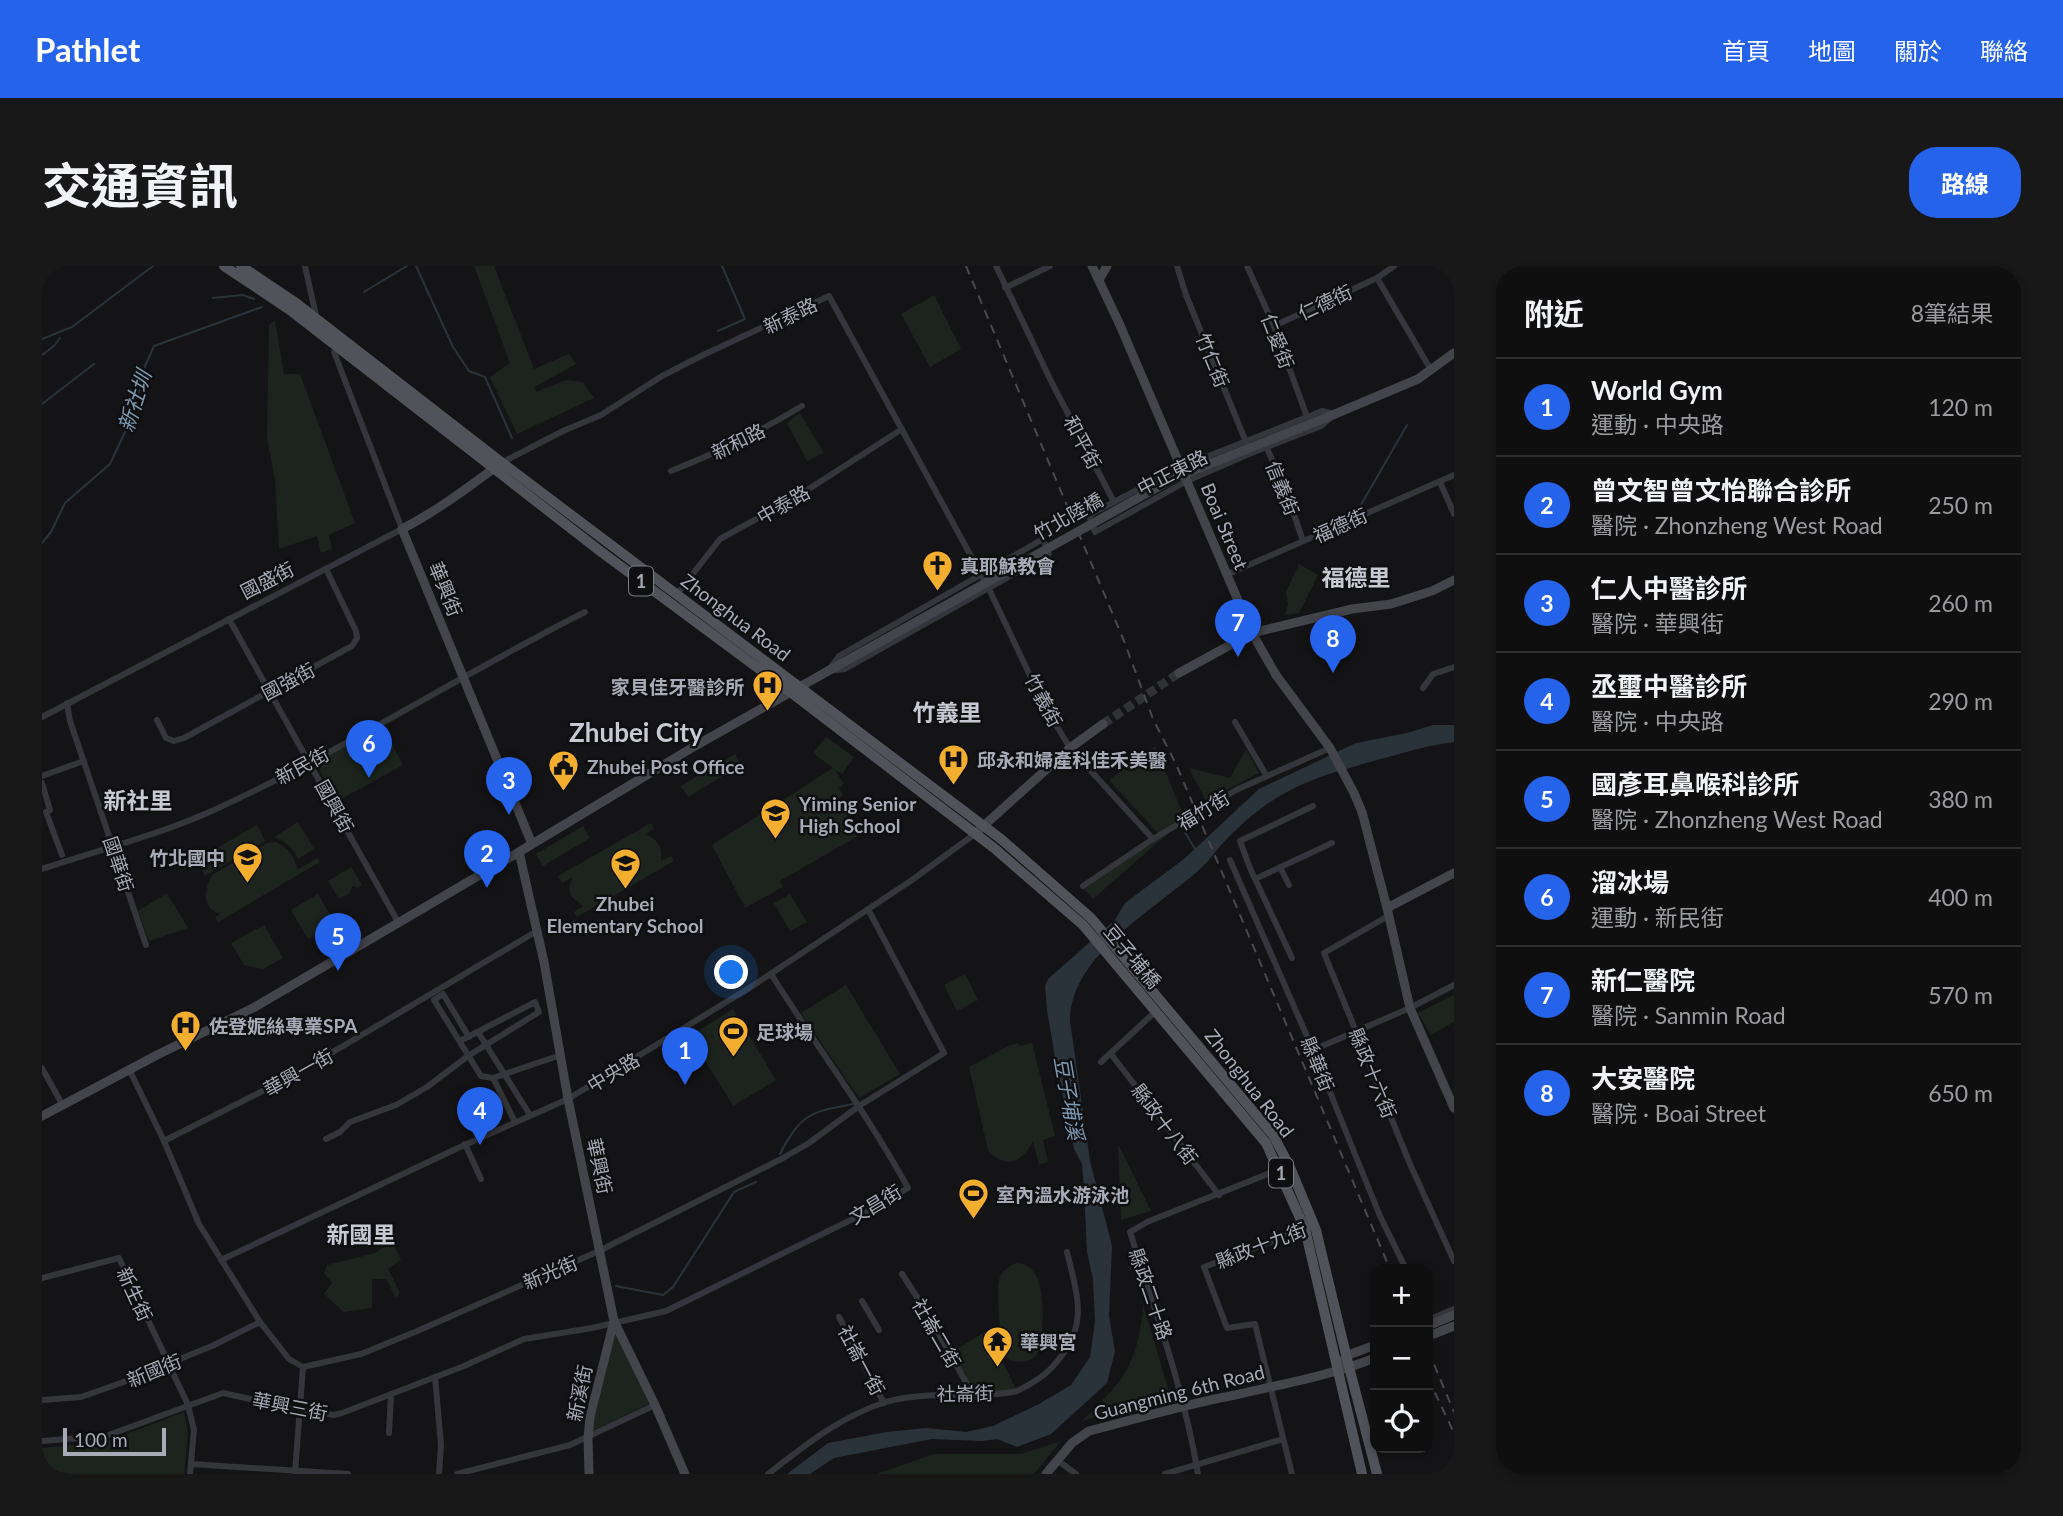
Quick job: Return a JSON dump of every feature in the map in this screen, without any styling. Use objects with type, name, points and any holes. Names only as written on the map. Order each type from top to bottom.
[{"type":"main road","name":"1","points":[[224,266],[270,291]]},
{"type":"main road","name":"1","points":[[241,266],[270,291]]},
{"type":"main road","name":"Zhonghua Road","points":[[270,291],[497,465],[677,593],[1087,921]]},
{"type":"main road","name":"Zhonghua Road","points":[[315,324],[338,347],[794,689],[984,825],[1087,921]]},
{"type":"main road","name":"豆子埔橋","points":[[1087,921],[1160,1007]]},
{"type":"main road","name":"Zhonghua Road","points":[[1160,1007],[1266,1143],[1309,1227],[1336,1370],[1362,1474]]},
{"type":"main road","name":"Zhonghua Road","points":[[1160,1007],[1273,1135],[1289,1165],[1309,1227],[1377,1474]]},
{"type":"street","points":[[305,266],[315,324]]},
{"type":"street","points":[[996,266],[1114,502]]},
{"type":"street","points":[[1005,288],[1050,266]]},
{"type":"street","name":"Boai Street","points":[[1092,266],[1252,633],[1276,675],[1330,748],[1348,779],[1362,812],[1388,912]]},
{"type":"street","points":[[1099,280],[1107,266]]},
{"type":"street","name":"竹仁街","points":[[1177,266],[1249,454]]},
{"type":"street","name":"仁愛街","points":[[1247,266],[1274,326],[1307,417]]},
{"type":"street","name":"仁德街","points":[[1274,326],[1377,278],[1394,266]]},
{"type":"street","points":[[1377,278],[1431,370]]},
{"type":"street","name":"新泰路","points":[[497,465],[601,415],[662,376],[701,356],[829,296],[982,577]]},
{"type":"street","name":"華興街","points":[[338,347],[334,352],[402,529],[533,844]]},
{"type":"street","name":"中正東路","points":[[1335,414],[1322,411],[1181,467],[1088,515],[1095,532],[1187,481],[1321,426],[1335,414],[1409,384],[1454,353]]},
{"type":"street","name":"新和路","points":[[671,471],[751,436],[802,406]]},
{"type":"street","name":"竹北陸橋","points":[[42,1116],[129,1069],[253,1009],[794,689],[1174,478],[1335,414]]},
{"type":"street","name":"中泰路","points":[[677,593],[720,540],[808,490],[902,429]]},
{"type":"street","name":"信義街","points":[[1262,435],[1286,491],[1303,541]]},
{"type":"street","name":"國盛街","points":[[42,717],[432,513],[497,465]]},
{"type":"street","name":"福德街","points":[[1226,575],[1454,475]]},
{"type":"street","points":[[1440,482],[1454,514]]},
{"type":"street","points":[[1043,539],[1049,554],[845,669],[828,671],[839,656],[982,577],[1043,539]]},
{"type":"street","name":"國強街","points":[[157,720],[166,738],[174,741],[184,738],[344,652],[357,638],[356,631],[326,569]]},
{"type":"street","name":"竹義街","points":[[982,577],[1044,705],[1070,748],[1153,839]]},
{"type":"street","points":[[1180,673],[1252,633],[1352,609],[1391,604],[1432,591],[1454,580]]},
{"type":"street","name":"新民街","points":[[42,869],[213,811],[585,612]]},
{"type":"street","name":"國興街","points":[[229,619],[398,922]]},
{"type":"street","points":[[1423,688],[1433,674],[1454,667]]},
{"type":"street","name":"國華街","points":[[67,703],[70,722],[145,945]]},
{"type":"street","points":[[1235,722],[1266,775]]},
{"type":"street","points":[[975,833],[1070,748],[1103,724]]},
{"type":"street","name":"福竹街","points":[[1083,886],[1153,839],[1266,775],[1330,748]]},
{"type":"street","points":[[42,776],[84,761]]},
{"type":"street","points":[[42,783],[50,810],[44,813],[62,855]]},
{"type":"street","points":[[1292,958],[1240,841],[1313,806]]},
{"type":"street","name":"中央路","points":[[222,1260],[465,1144],[568,1099],[634,1061],[771,974],[975,833]]},
{"type":"street","points":[[1255,879],[1332,843]]},
{"type":"street","name":"華興街","points":[[519,852],[614,1321],[685,1474]]},
{"type":"street","name":"縣華街","points":[[1230,860],[1313,1050],[1380,1216],[1404,1264]]},
{"type":"street","points":[[1280,867],[1289,885]]},
{"type":"street","points":[[1454,873],[1388,912],[1410,1008],[1454,1108]]},
{"type":"street","name":"新光街","points":[[303,1367],[361,1354],[599,1251],[783,1158],[944,1053],[868,909]]},
{"type":"street","name":"縣政十六街","points":[[1388,912],[1324,953],[1410,1164],[1454,1261]]},
{"type":"street","name":"華興一街","points":[[164,1141],[296,1074],[537,931]]},
{"type":"street","name":"文昌街","points":[[614,1321],[666,1311],[869,1211],[908,1188],[859,1106],[771,974]]},
{"type":"street","points":[[1313,1050],[1356,1033],[1454,985]]},
{"type":"street","points":[[469,1037],[443,994],[434,1000],[481,1076],[493,1078],[561,1055]]},
{"type":"street","points":[[326,1139],[340,1132],[350,1122],[396,1105],[419,1092],[486,1044],[539,1012],[536,1002],[460,1041]]},
{"type":"street","points":[[537,1007],[551,1002]]},
{"type":"street","points":[[1101,1062],[1160,1007]]},
{"type":"street","points":[[478,1031],[530,1115]]},
{"type":"street","name":"縣政十八街","points":[[1111,1054],[1219,1195]]},
{"type":"street","points":[[42,1068],[62,1104]]},
{"type":"street","points":[[129,1069],[164,1141],[199,1224],[260,1322],[289,1359],[303,1367],[295,1473]]},
{"type":"street","points":[[493,1078],[515,1122]]},
{"type":"street","points":[[465,1144],[481,1179]]},
{"type":"street","name":"縣政二十路","points":[[1198,1474],[1185,1407],[1168,1344],[1130,1232],[1147,1222],[1280,1169]]},
{"type":"street","name":"縣政十九街","points":[[1292,1474],[1255,1324],[1227,1328],[1204,1267],[1309,1227]]},
{"type":"street","name":"社崙街","points":[[768,1474],[818,1436],[849,1418],[884,1403],[930,1394],[1017,1391],[1046,1374],[1074,1337],[1079,1309],[1067,1252]]},
{"type":"street","name":"新生街","points":[[42,1278],[119,1258],[168,1363]]},
{"type":"street","name":"社崙二街","points":[[902,1274],[972,1393]]},
{"type":"street","points":[[862,1301],[878,1330]]},
{"type":"street","points":[[1433,1321],[1454,1309]]},
{"type":"street","points":[[1433,1322],[1454,1315]]},
{"type":"street","name":"社崙一街","points":[[839,1317],[884,1403]]},
{"type":"street","name":"華興三街","points":[[42,1441],[106,1436],[223,1393],[334,1415],[435,1377],[524,1339],[592,1328],[614,1321]]},
{"type":"street","name":"新溪街","points":[[589,1474],[590,1417],[614,1321]]},
{"type":"street","name":"新國街","points":[[42,1400],[81,1397],[121,1383],[220,1343],[260,1322]]},
{"type":"street","points":[[1433,1323],[1454,1326]]},
{"type":"street","name":"Guangming 6th Road","points":[[1046,1474],[1072,1443],[1089,1431],[1336,1370],[1370,1348]]},
{"type":"street","name":"Guangming 6th Road","points":[[1347,1361],[1370,1359]]},
{"type":"street","points":[[168,1363],[188,1405],[194,1430],[190,1474]]},
{"type":"street","points":[[435,1377],[441,1445],[439,1474]]},
{"type":"street","points":[[389,1433],[391,1394]]},
{"type":"street","points":[[457,1474],[570,1445],[655,1405]]},
{"type":"street","points":[[1165,1474],[1283,1439]]},
{"type":"street","points":[[1057,1460],[1076,1474]]},
{"type":"street","points":[[191,1464],[295,1473],[348,1474]]},
{"type":"shaded area","points":[[474,266],[494,266],[534,369],[569,354],[576,364],[535,387],[536,392],[566,380],[583,382],[594,398],[517,434],[490,377],[510,363]]},
{"type":"shaded area","points":[[934,295],[961,349],[930,367],[901,314]]},
{"type":"shaded area","points":[[275,320],[284,374],[300,374],[355,523],[329,535],[332,549],[321,553],[317,536],[279,549],[275,480],[267,438],[269,325]]},
{"type":"shaded area","points":[[800,413],[824,453],[807,461],[787,423]]},
{"type":"shaded area","points":[[1299,564],[1318,575],[1299,613],[1285,615],[1288,604],[1286,592]]},
{"type":"shaded area","points":[[381,724],[403,765],[338,801],[315,762]]},
{"type":"shaded area","points":[[826,737],[854,757],[842,774],[835,770],[844,784],[839,788],[843,795],[833,802],[846,813],[849,830],[859,825],[863,833],[780,881],[783,887],[745,908],[712,845],[833,768],[813,753]]},
{"type":"shaded area","points":[[1155,746],[1184,817],[1161,833],[1156,831],[1109,780]]},
{"type":"shaded area","points":[[1246,749],[1259,773],[1206,801],[1189,768],[1230,778]]},
{"type":"shaded area","points":[[735,754],[741,765],[688,797],[681,786]]},
{"type":"shaded area","points":[[298,822],[314,849],[298,859],[288,845],[274,837]]},
{"type":"shaded area","points":[[651,823],[654,829],[646,834],[659,845],[661,861],[671,856],[674,861],[577,917],[574,912],[584,906],[571,895],[572,878],[562,883],[558,876]]},
{"type":"shaded area","points":[[257,825],[265,841],[205,876],[196,860]]},
{"type":"shaded area","points":[[583,826],[590,838],[543,866],[536,854]]},
{"type":"shaded area","points":[[1173,829],[1093,899],[1084,889]]},
{"type":"shaded area","points":[[276,842],[291,853],[297,870],[317,858],[320,862],[218,922],[215,917],[220,914],[210,907],[206,898],[212,875],[267,843]]},
{"type":"shaded area","points":[[351,867],[362,885],[358,888],[352,886],[350,893],[339,899],[328,881]]},
{"type":"shaded area","points":[[167,893],[188,928],[149,941],[138,911]]},
{"type":"shaded area","points":[[318,894],[335,923],[308,939],[291,910]]},
{"type":"shaded area","points":[[790,894],[807,922],[790,931],[774,903]]},
{"type":"shaded area","points":[[264,925],[283,958],[263,969],[244,965],[231,943]]},
{"type":"shaded area","points":[[965,974],[978,1000],[957,1011],[944,985]]},
{"type":"shaded area","points":[[846,985],[900,1074],[859,1098],[801,1013]]},
{"type":"shaded area","points":[[1454,995],[1454,1022],[1431,1035],[1418,1013]]},
{"type":"shaded area","name":"足球場","points":[[733,1009],[776,1080],[733,1106],[690,1036]]},
{"type":"shaded area","points":[[1018,1043],[1020,1046],[1032,1043],[1055,1136],[1043,1140],[1048,1162],[1039,1165],[1033,1141],[1024,1154],[1014,1161],[1002,1160],[988,1150],[969,1067]]},
{"type":"shaded area","points":[[1118,1144],[1151,1211],[1121,1220]]},
{"type":"shaded area","points":[[392,1242],[401,1260],[388,1269],[400,1293],[396,1298],[386,1279],[372,1279],[372,1308],[344,1312],[324,1294],[332,1283],[324,1273],[327,1265],[375,1253]]},
{"type":"shaded area","points":[[1016,1263],[1027,1266],[1034,1273],[1039,1282],[1042,1307],[1040,1349],[1034,1357],[1020,1362],[1008,1359],[1005,1353],[998,1306],[1000,1277],[1006,1268]]},
{"type":"shaded area","points":[[1143,1304],[1170,1395],[1082,1421],[1125,1372],[1137,1343]]},
{"type":"shaded area","points":[[615,1331],[649,1404],[591,1431]]},
{"type":"shaded area","points":[[987,1331],[1017,1391],[972,1393],[950,1353]]},
{"type":"shaded area","points":[[184,1412],[188,1433],[184,1474],[42,1474],[42,1448],[108,1441]]},
{"type":"shaded area","points":[[1061,1441],[1034,1474],[876,1474],[934,1454],[1021,1454]]},
{"type":"water","name":"豆子埔溪","points":[[1433,725],[1454,725],[1454,742],[1410,751],[1326,775],[1296,787],[1269,803],[1236,830],[1200,869],[1119,935],[1084,975],[1074,997],[1070,1021],[1090,1161],[1112,1246],[1109,1316],[1115,1351],[1107,1383],[1051,1434],[1017,1447],[997,1439],[932,1439],[834,1458],[810,1474],[787,1474],[828,1443],[887,1432],[926,1428],[966,1432],[993,1426],[1071,1385],[1090,1357],[1095,1321],[1093,1279],[1087,1252],[1082,1164],[1074,1149],[1055,1057],[1047,1010],[1045,986],[1048,979],[1115,920],[1125,903],[1184,859],[1259,789],[1356,743]]},
{"type":"waterway","points":[[42,339],[72,327],[153,266]]},
{"type":"waterway","name":"新社圳","points":[[364,292],[407,266]]},
{"type":"waterway","name":"新社圳","points":[[416,266],[453,347],[469,371],[485,377],[512,438]]},
{"type":"waterway","name":"新社圳","points":[[718,331],[745,319],[722,266]]},
{"type":"waterway","points":[[213,298],[243,295],[254,299]]},
{"type":"waterway","name":"新社圳","points":[[42,543],[51,532],[65,503],[110,464],[134,413],[145,366],[154,346],[262,307]]},
{"type":"waterway","name":"新社圳","points":[[42,355],[60,338]]},
{"type":"waterway","points":[[42,404],[94,364]]},
{"type":"waterway","points":[[1358,510],[1407,425]]},
{"type":"waterway","points":[[1185,832],[1195,849]]},
{"type":"waterway","points":[[780,1154],[794,1130],[808,1117],[853,1104]]},
{"type":"waterway","points":[[616,1286],[663,1295],[673,1287],[734,1192],[756,1182]]},
{"type":"tunnel","points":[[1103,724],[1179,673]]},
{"type":"railway","points":[[966,266],[1124,641],[1153,719],[1176,764],[1388,1264]]},
{"type":"railway","points":[[1433,1362],[1454,1412]]},
{"type":"railway","points":[[1433,1389],[1454,1433]]},
{"type":"place","name":"真耶穌教會","points":[[937,592]]},
{"type":"place","name":"新仁醫院","points":[[1238,657]]},
{"type":"place","name":"大安醫院","points":[[1333,673]]},
{"type":"place","name":"家貝佳牙醫診所","points":[[767,713]]},
{"type":"place","name":"溜冰場","points":[[369,778]]},
{"type":"place","name":"邱永和婦產科佳禾美醫","points":[[954,786]]},
{"type":"place","name":"Zhubei Post Office","points":[[564,793]]},
{"type":"place","name":"仁人中醫診所","points":[[509,815]]},
{"type":"place","name":"Yiming Senior High School","points":[[776,841]]},
{"type":"place","name":"竹北國中","points":[[248,884]]},
{"type":"place","name":"曾文智曾文怡聯合診所","points":[[487,888]]},
{"type":"place","name":"Zhubei Elementary School","points":[[625,891]]},
{"type":"place","name":"國彥耳鼻喉科診所","points":[[338,971]]},
{"type":"place","name":"佐登妮絲專業SPA","points":[[186,1052]]},
{"type":"place","name":"足球場","points":[[733,1058]]},
{"type":"place","name":"World Gym","points":[[685,1085]]},
{"type":"place","name":"丞璽中醫診所","points":[[480,1145]]},
{"type":"place","name":"室內溫水游泳池","points":[[973,1221]]},
{"type":"place","name":"華興宮","points":[[997,1368]]},
{"type":"district","name":"福德里","points":[[1356,577]]},
{"type":"district","name":"竹義里","points":[[947,712]]},
{"type":"district","name":"Zhubei City","points":[[636,732]]},
{"type":"district","name":"新社里","points":[[138,800]]},
{"type":"district","name":"新國里","points":[[361,1234]]}]
